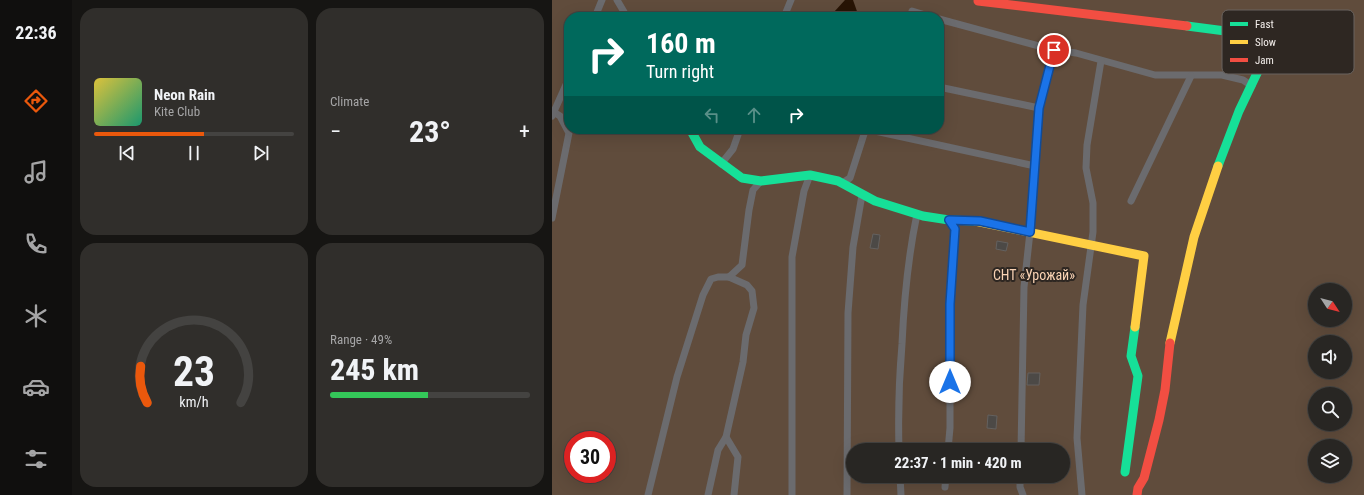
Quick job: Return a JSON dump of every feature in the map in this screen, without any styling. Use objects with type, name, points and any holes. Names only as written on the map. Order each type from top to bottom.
[{"type":"street","points":[[597,12],[602,0]]},
{"type":"street","points":[[617,0],[623,12]]},
{"type":"street","points":[[786,12],[791,0]]},
{"type":"street","points":[[978,0],[1222,31]]},
{"type":"street","points":[[944,20],[1054,50],[1076,53],[1155,75],[1222,75],[1244,80],[1252,86]]},
{"type":"street","points":[[1021,443],[1024,287],[1030,232],[1039,108],[1054,50]]},
{"type":"street","points":[[1082,495],[1077,438],[1083,305],[1091,243],[1093,203],[1086,168],[1087,145],[1101,61]]},
{"type":"street","points":[[1137,495],[1138,488],[1144,478],[1159,420],[1165,390],[1170,348],[1194,237],[1207,195],[1239,111],[1257,74]]},
{"type":"street","points":[[1130,201],[1191,76]]},
{"type":"street","points":[[944,88],[1039,108]]},
{"type":"street","points":[[564,89],[553,113],[560,116],[564,124]]},
{"type":"street","points":[[552,218],[555,186],[569,134]]},
{"type":"street","points":[[693,134],[700,147],[721,164],[742,178],[761,181],[810,175],[842,183],[875,201],[917,214],[949,220],[980,221],[1091,243],[1144,256],[1131,356],[1138,376],[1125,472]]},
{"type":"street","points":[[721,164],[733,149],[738,134]]},
{"type":"street","points":[[842,183],[850,178],[864,134]]},
{"type":"street","points":[[889,134],[1035,166]]},
{"type":"street","points":[[792,495],[792,257],[804,191],[810,175]]},
{"type":"street","points":[[729,277],[742,265],[753,190],[761,181]]},
{"type":"street","points":[[847,495],[848,313],[852,247],[862,194]]},
{"type":"street","points":[[899,443],[898,412],[905,283],[909,250],[917,214]]},
{"type":"street","points":[[949,220],[955,229],[950,304],[950,428],[949,443]]},
{"type":"street","points":[[648,495],[677,377],[703,295],[711,279],[718,277],[729,277],[747,285],[752,291],[754,308],[746,335],[743,362],[726,437],[718,450],[708,495]]},
{"type":"street","points":[[726,437],[738,457],[734,495]]},
{"type":"street","points":[[900,483],[901,495]]},
{"type":"street","points":[[945,483],[945,487]]},
{"type":"street","points":[[1020,483],[1023,495]]},
{"type":"green space","name":"СНТ «Урожай»","points":[[552,0],[1364,0],[1364,495],[552,495]]},
{"type":"shaded area","points":[[845,0],[853,0],[857,12],[834,12]]},
{"type":"building","points":[[873,234],[880,235],[878,249],[870,248]]},
{"type":"building","points":[[997,241],[1008,243],[1006,251],[996,249]]},
{"type":"building","points":[[1028,373],[1040,373],[1039,385],[1027,385]]},
{"type":"building","points":[[988,415],[997,416],[996,429],[987,428]]},
{"type":"traffic: fast","points":[[1187,26],[1222,31]]},
{"type":"traffic: fast","points":[[1218,166],[1239,111],[1257,74]]},
{"type":"traffic: fast","points":[[693,134],[700,147],[742,178],[761,181],[810,175],[838,181],[875,201],[923,216],[949,220],[975,221]]},
{"type":"traffic: fast","points":[[1125,472],[1138,376],[1131,356],[1135,327]]},
{"type":"traffic: slow","points":[[1170,343],[1194,237],[1218,166]]},
{"type":"traffic: slow","points":[[975,221],[1144,256],[1135,327]]},
{"type":"traffic: jam","points":[[978,1],[1187,26]]},
{"type":"traffic: jam","points":[[1137,495],[1138,488],[1144,478],[1159,420],[1165,390],[1170,343]]},
{"type":"route","points":[[950,382],[950,304],[955,229],[949,220],[980,221],[1030,232],[1039,108],[1054,50]]}]
